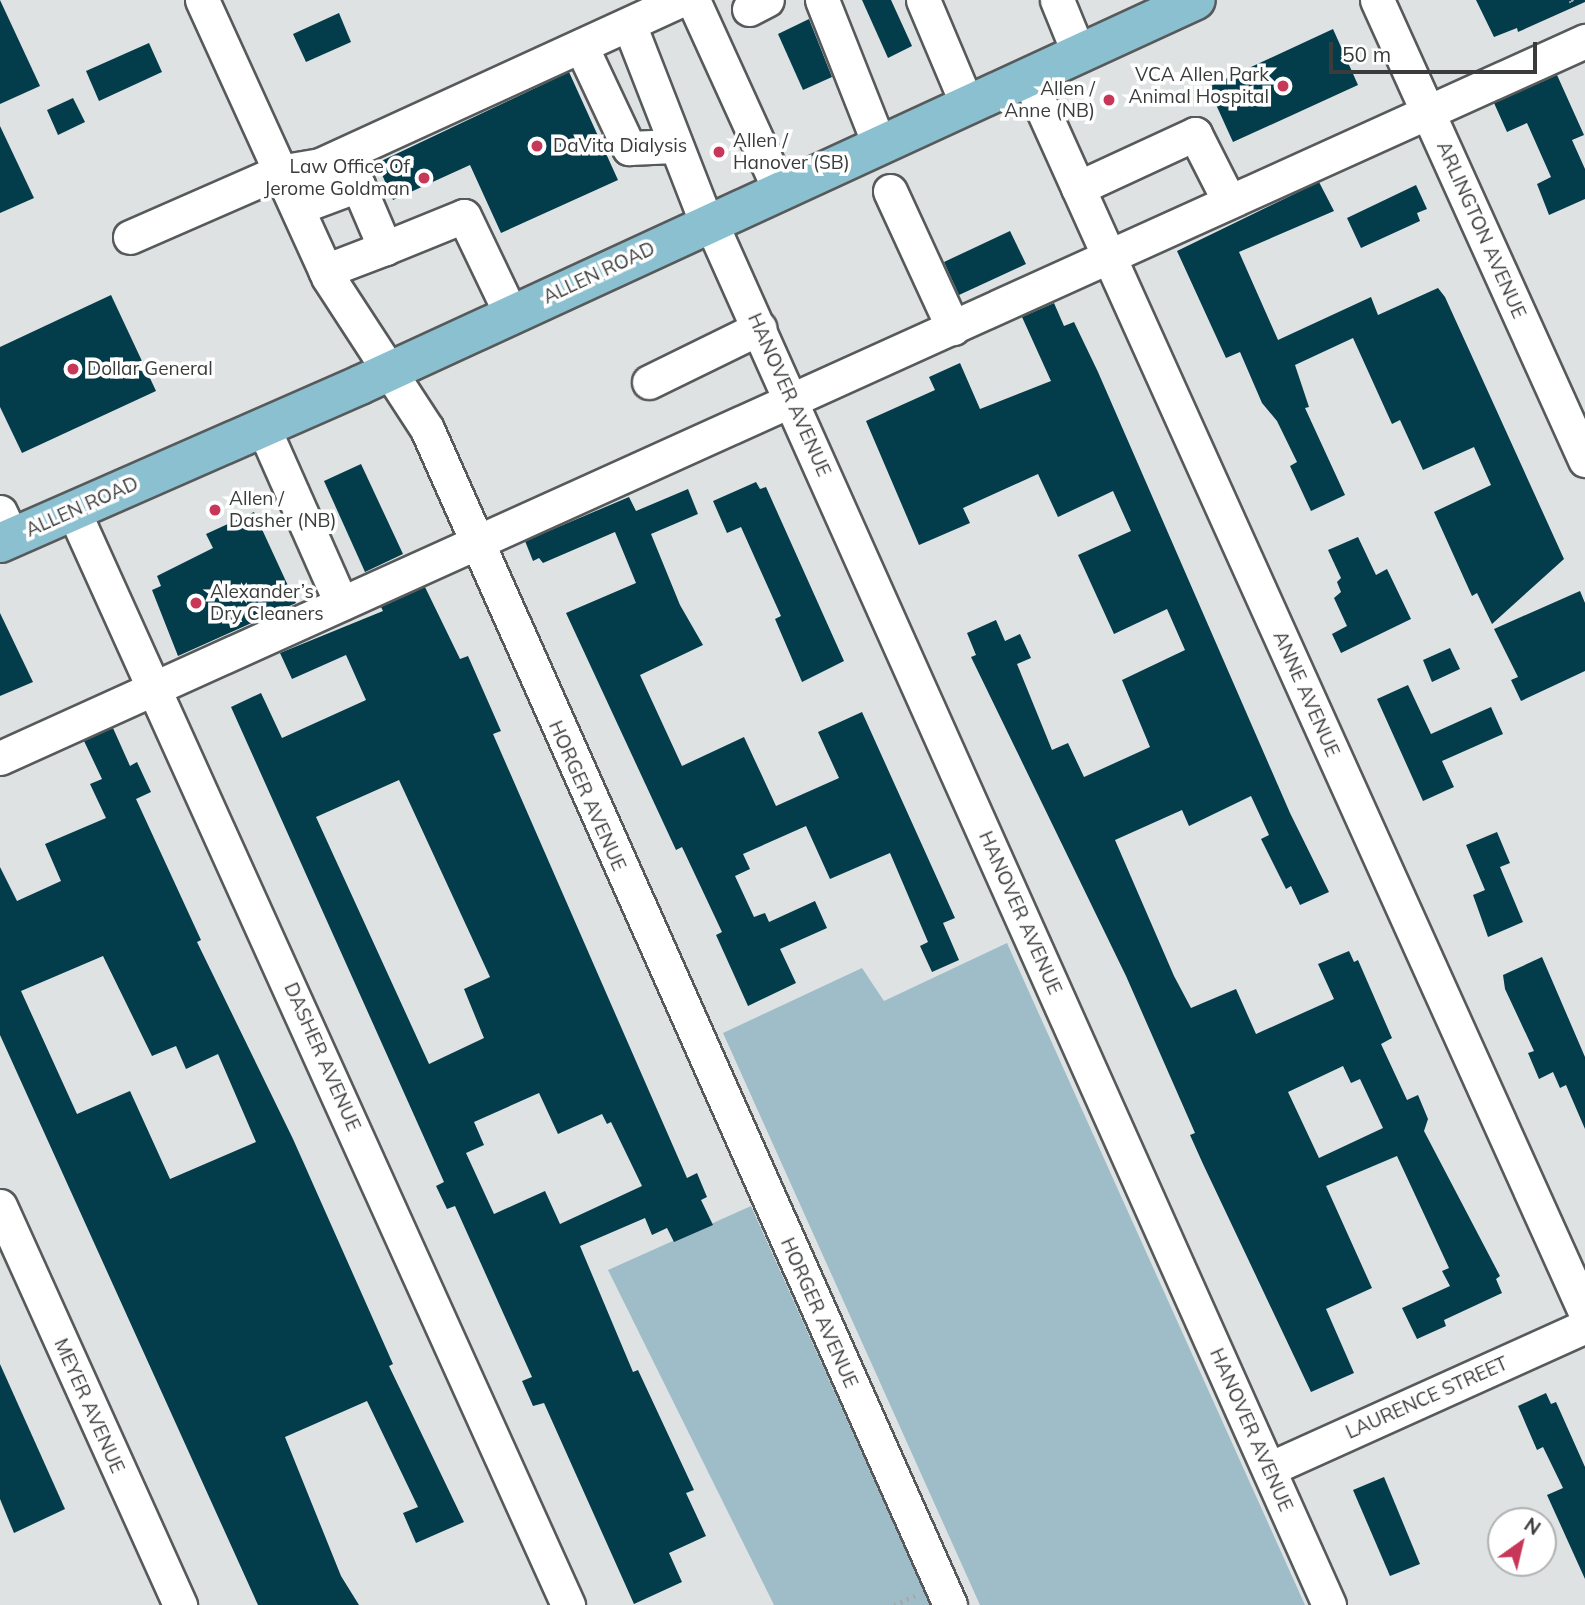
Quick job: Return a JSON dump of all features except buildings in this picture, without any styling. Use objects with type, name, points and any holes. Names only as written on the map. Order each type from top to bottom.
[{"type":"main road","name":"ALLEN ROAD","points":[[4,531],[73,510],[388,372],[708,221],[1191,1]]},
{"type":"street","name":"HORGER AVENUE","points":[[202,0],[279,172],[299,207],[325,271],[427,429],[474,543],[950,1605]]},
{"type":"street","points":[[693,0],[779,189]]},
{"type":"street","points":[[822,0],[879,144]]},
{"type":"street","points":[[923,0],[967,104]]},
{"type":"street","points":[[1057,0],[1079,54]]},
{"type":"street","name":"ARLINGTON AVENUE","points":[[1377,0],[1585,460]]},
{"type":"street","points":[[130,237],[279,172],[320,165],[671,4]]},
{"type":"street","name":"HANOVER AVENUE","points":[[629,24],[675,146],[708,221],[760,328],[1329,1605]]},
{"type":"street","points":[[0,758],[1585,41]]},
{"type":"street","points":[[581,46],[629,148],[675,146]]},
{"type":"street","name":"ANNE AVENUE","points":[[1028,76],[1585,1312]]},
{"type":"street","points":[[1078,188],[1195,134],[1228,201]]},
{"type":"street","points":[[344,154],[385,248]]},
{"type":"street","points":[[299,207],[358,185]]},
{"type":"street","points":[[890,191],[953,328]]},
{"type":"street","points":[[325,271],[464,216],[511,314]]},
{"type":"street","points":[[649,382],[760,328]]},
{"type":"street","points":[[263,427],[341,603]]},
{"type":"street","name":"DASHER AVENUE","points":[[73,510],[156,686],[568,1605]]},
{"type":"street","name":"MEYER AVENUE","points":[[0,1206],[180,1605]]},
{"type":"street","name":"LAURENCE STREET","points":[[1269,1469],[1585,1326]]},
{"type":"shaded area","points":[[1007,943],[1305,1605],[980,1605],[723,1033],[862,968],[884,1001]]},
{"type":"shaded area","points":[[751,1206],[930,1605],[774,1605],[608,1270]]},
{"type":"place","name":"VCA Allen Park Animal Hospital","points":[[1283,86]]},
{"type":"place","name":"Allen / Anne (NB)","points":[[1109,100]]},
{"type":"place","name":"DaVita Dialysis","points":[[537,146]]},
{"type":"place","name":"Allen / Hanover (SB)","points":[[719,152]]},
{"type":"place","name":"Law Office Of Jerome Goldman","points":[[424,178]]},
{"type":"place","name":"Dollar General","points":[[73,369]]},
{"type":"place","name":"Allen / Dasher (NB)","points":[[215,510]]},
{"type":"place","name":"Alexander’s Dry Cleaners","points":[[196,603]]}]
